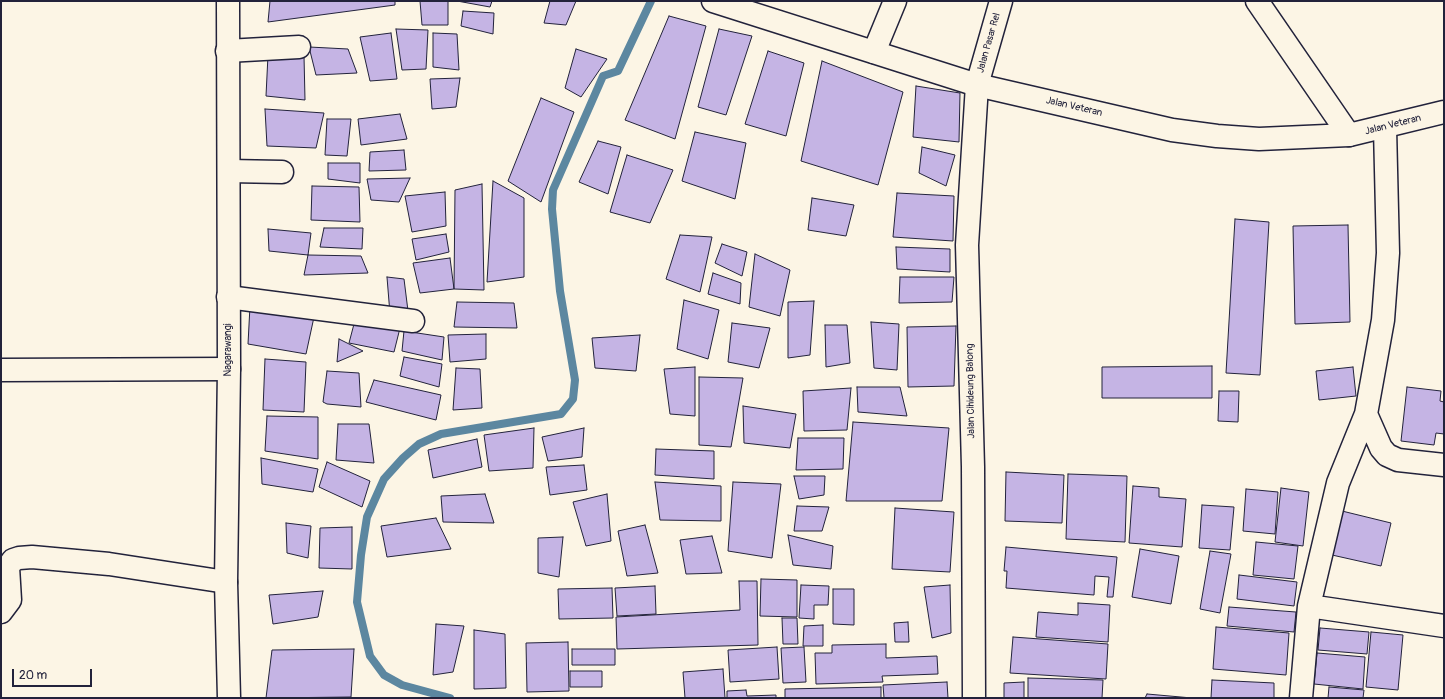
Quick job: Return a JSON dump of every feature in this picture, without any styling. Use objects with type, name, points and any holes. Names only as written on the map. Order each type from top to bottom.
[{"type":"street","name":"Nagarawangi","points":[[228,1],[229,369],[226,582],[228,698]]},
{"type":"street","name":"Jalan Veteran","points":[[713,1],[977,85],[1172,130],[1259,139],[1349,135],[1384,128],[1444,112]]},
{"type":"street","points":[[874,52],[895,1]]},
{"type":"street","name":"Jalan Pasar Rel","points":[[977,85],[1000,1]]},
{"type":"street","points":[[1257,1],[1349,135]]},
{"type":"street","points":[[227,51],[299,47]]},
{"type":"street","name":"Jalan Cihideung Balong","points":[[974,698],[973,467],[967,245],[977,85]]},
{"type":"street","points":[[1301,698],[1310,606],[1338,483],[1366,414],[1383,320],[1388,253],[1384,128]]},
{"type":"street","points":[[229,171],[282,172]]},
{"type":"street","points":[[228,297],[413,321]]},
{"type":"street","points":[[1,370],[229,369]]},
{"type":"street","points":[[1366,414],[1381,448],[1387,455],[1406,461],[1444,465]]},
{"type":"street","points":[[1,612],[10,600],[8,567],[13,560],[19,558],[32,557],[109,564],[226,582]]},
{"type":"street","points":[[1310,606],[1444,626]]},
{"type":"building","points":[[270,1],[395,1],[395,5],[268,22]]},
{"type":"building","points":[[420,1],[448,1],[448,25],[422,25]]},
{"type":"building","points":[[457,1],[492,1],[490,7]]},
{"type":"building","points":[[550,1],[576,1],[566,25],[544,23]]},
{"type":"building","points":[[463,11],[494,13],[493,34],[461,26]]},
{"type":"building","points":[[669,16],[706,26],[675,139],[625,120]]},
{"type":"building","points":[[396,29],[428,30],[426,69],[402,70]]},
{"type":"building","points":[[719,29],[752,36],[726,115],[698,107]]},
{"type":"building","points":[[391,33],[397,79],[370,81],[360,37]]},
{"type":"building","points":[[433,33],[457,34],[459,70],[433,67]]},
{"type":"building","points":[[309,47],[348,49],[357,73],[316,75]]},
{"type":"building","points":[[576,49],[607,59],[581,97],[565,88]]},
{"type":"building","points":[[768,51],[804,63],[786,136],[745,124]]},
{"type":"building","points":[[268,55],[304,56],[305,100],[266,96]]},
{"type":"building","points":[[822,61],[903,92],[878,185],[801,161]]},
{"type":"building","points":[[460,78],[456,107],[432,109],[430,79]]},
{"type":"building","points":[[916,86],[960,93],[959,142],[913,137]]},
{"type":"building","points":[[541,98],[574,112],[541,202],[508,181]]},
{"type":"building","points":[[265,109],[324,113],[316,148],[267,146]]},
{"type":"building","points":[[400,114],[407,139],[361,145],[358,119]]},
{"type":"building","points":[[327,119],[351,119],[347,156],[325,155]]},
{"type":"building","points":[[695,132],[746,143],[735,199],[682,181]]},
{"type":"building","points":[[598,141],[621,147],[608,194],[579,182]]},
{"type":"building","points":[[922,147],[955,155],[946,186],[919,173]]},
{"type":"building","points":[[404,150],[406,170],[369,171],[370,152]]},
{"type":"building","points":[[627,155],[673,170],[650,223],[610,212]]},
{"type":"building","points":[[328,163],[360,163],[360,183],[328,179]]},
{"type":"building","points":[[410,178],[399,202],[371,200],[367,179]]},
{"type":"building","points":[[493,181],[524,198],[524,277],[487,282]]},
{"type":"building","points":[[482,184],[484,290],[454,289],[455,190]]},
{"type":"building","points":[[312,186],[359,187],[360,222],[311,220]]},
{"type":"building","points":[[445,192],[446,226],[412,232],[405,196]]},
{"type":"building","points":[[897,193],[954,196],[953,241],[893,237]]},
{"type":"building","points":[[812,198],[854,205],[846,236],[808,230]]},
{"type":"building","points":[[1235,219],[1269,222],[1260,375],[1226,373]]},
{"type":"building","points":[[1348,225],[1350,322],[1295,324],[1293,226]]},
{"type":"building","points":[[324,228],[363,228],[362,249],[320,247]]},
{"type":"building","points":[[268,229],[311,233],[308,255],[269,251]]},
{"type":"building","points":[[446,234],[449,252],[416,260],[412,239]]},
{"type":"building","points":[[680,235],[712,237],[700,292],[666,279]]},
{"type":"building","points":[[722,244],[747,252],[742,276],[715,263]]},
{"type":"building","points":[[896,247],[950,249],[950,272],[897,269]]},
{"type":"building","points":[[755,254],[790,270],[780,316],[749,307]]},
{"type":"building","points":[[308,255],[361,256],[368,273],[304,275]]},
{"type":"building","points":[[450,258],[454,289],[420,293],[413,263]]},
{"type":"building","points":[[713,273],[741,283],[740,304],[708,294]]},
{"type":"building","points":[[387,277],[404,279],[408,311],[390,314]]},
{"type":"building","points":[[900,277],[954,277],[952,302],[899,303]]},
{"type":"building","points":[[684,300],[719,310],[708,359],[677,349]]},
{"type":"building","points":[[814,301],[810,355],[788,358],[788,302]]},
{"type":"building","points":[[457,302],[514,303],[517,328],[454,327]]},
{"type":"building","points":[[250,306],[314,317],[306,354],[248,344]]},
{"type":"building","points":[[871,322],[899,324],[897,370],[874,368]]},
{"type":"building","points":[[732,323],[770,328],[759,368],[728,362]]},
{"type":"building","points":[[354,324],[400,328],[394,352],[349,343]]},
{"type":"building","points":[[825,325],[847,325],[850,363],[826,367]]},
{"type":"building","points":[[956,326],[954,386],[908,387],[907,327]]},
{"type":"building","points":[[404,331],[444,337],[442,360],[402,351]]},
{"type":"building","points":[[486,334],[486,359],[450,362],[448,335]]},
{"type":"building","points":[[640,335],[636,371],[595,368],[592,338]]},
{"type":"building","points":[[339,339],[363,351],[337,362]]},
{"type":"building","points":[[404,357],[442,364],[439,387],[400,376]]},
{"type":"building","points":[[265,359],[306,362],[304,412],[263,410]]},
{"type":"building","points":[[1212,366],[1212,398],[1102,398],[1102,367]]},
{"type":"building","points":[[695,367],[695,416],[670,414],[664,369]]},
{"type":"building","points":[[1353,367],[1356,396],[1319,400],[1316,371]]},
{"type":"building","points":[[456,368],[480,369],[482,408],[453,410]]},
{"type":"building","points":[[327,371],[359,373],[361,407],[327,404],[323,402]]},
{"type":"building","points":[[699,377],[743,378],[731,447],[699,445]]},
{"type":"building","points":[[374,380],[441,395],[436,420],[366,402]]},
{"type":"building","points":[[857,387],[900,387],[907,416],[858,412]]},
{"type":"building","points":[[1407,387],[1441,391],[1440,401],[1444,402],[1444,434],[1436,433],[1434,445],[1401,441]]},
{"type":"building","points":[[851,388],[847,430],[804,431],[803,391]]},
{"type":"building","points":[[1219,391],[1239,391],[1238,422],[1218,421]]},
{"type":"building","points":[[743,406],[796,414],[790,448],[744,443]]},
{"type":"building","points":[[267,416],[318,417],[318,459],[265,451]]},
{"type":"building","points":[[853,422],[949,428],[942,501],[846,501]]},
{"type":"building","points":[[338,424],[369,424],[374,463],[336,460]]},
{"type":"building","points":[[534,428],[533,468],[489,471],[484,435]]},
{"type":"building","points":[[584,428],[582,457],[548,461],[542,437]]},
{"type":"building","points":[[798,438],[844,438],[843,469],[796,470]]},
{"type":"building","points":[[477,439],[482,467],[433,478],[428,450]]},
{"type":"building","points":[[656,449],[714,451],[714,479],[655,475]]},
{"type":"building","points":[[261,458],[318,469],[313,492],[262,484]]},
{"type":"building","points":[[327,462],[370,481],[362,507],[319,487]]},
{"type":"building","points":[[584,465],[587,490],[550,495],[546,467]]},
{"type":"building","points":[[1006,472],[1064,475],[1062,523],[1005,521]]},
{"type":"building","points":[[1068,474],[1127,476],[1125,542],[1066,539]]},
{"type":"building","points":[[794,476],[825,476],[824,495],[799,499]]},
{"type":"building","points":[[655,482],[721,486],[721,521],[660,520]]},
{"type":"building","points":[[733,482],[781,484],[772,558],[728,551]]},
{"type":"building","points":[[1133,486],[1159,488],[1159,497],[1186,499],[1182,547],[1129,543]]},
{"type":"building","points":[[1281,488],[1309,492],[1303,546],[1275,542]]},
{"type":"building","points":[[1246,489],[1278,492],[1275,534],[1243,531]]},
{"type":"building","points":[[485,494],[494,523],[443,522],[441,496]]},
{"type":"building","points":[[607,494],[611,541],[586,546],[573,502]]},
{"type":"building","points":[[1202,505],[1234,507],[1230,550],[1199,548]]},
{"type":"building","points":[[797,506],[829,507],[822,531],[794,531]]},
{"type":"building","points":[[895,508],[954,512],[950,572],[892,569]]},
{"type":"building","points":[[1342,511],[1391,523],[1381,566],[1332,555]]},
{"type":"building","points":[[436,518],[451,549],[387,557],[381,526]]},
{"type":"building","points":[[286,523],[311,526],[308,558],[287,553]]},
{"type":"building","points":[[645,525],[658,573],[627,576],[618,531]]},
{"type":"building","points":[[352,527],[352,569],[319,568],[320,528]]},
{"type":"building","points":[[788,535],[833,546],[831,569],[793,565]]},
{"type":"building","points":[[712,536],[722,573],[686,574],[680,540]]},
{"type":"building","points":[[563,537],[559,577],[538,573],[538,538]]},
{"type":"building","points":[[1256,542],[1298,546],[1294,579],[1253,575]]},
{"type":"building","points":[[1006,547],[1117,557],[1113,597],[1107,597],[1109,577],[1095,576],[1094,595],[1006,588],[1007,571],[1004,571]]},
{"type":"building","points":[[1140,549],[1179,556],[1171,604],[1132,597]]},
{"type":"building","points":[[1210,551],[1231,554],[1220,613],[1200,609]]},
{"type":"building","points":[[1239,575],[1297,582],[1294,606],[1237,599]]},
{"type":"building","points":[[761,579],[797,580],[797,617],[760,616]]},
{"type":"building","points":[[739,581],[757,581],[758,645],[617,649],[616,617],[740,610]]},
{"type":"building","points":[[801,585],[829,586],[828,605],[814,605],[814,619],[799,618]]},
{"type":"building","points":[[950,585],[951,633],[932,638],[924,587]]},
{"type":"building","points":[[655,586],[656,614],[617,616],[615,588]]},
{"type":"building","points":[[612,588],[613,618],[559,619],[558,589]]},
{"type":"building","points":[[833,589],[854,589],[854,625],[833,624]]},
{"type":"building","points":[[323,591],[318,617],[273,624],[269,595]]},
{"type":"building","points":[[1078,603],[1110,605],[1108,642],[1036,637],[1038,612],[1078,615]]},
{"type":"building","points":[[1229,607],[1296,612],[1294,632],[1227,626]]},
{"type":"building","points":[[782,618],[797,618],[798,644],[783,644]]},
{"type":"building","points":[[908,622],[909,642],[895,642],[894,623]]},
{"type":"building","points":[[436,624],[464,626],[453,672],[433,675]]},
{"type":"building","points":[[823,625],[823,646],[803,646],[804,626]]},
{"type":"building","points":[[1216,627],[1289,633],[1286,675],[1213,669]]},
{"type":"building","points":[[1320,628],[1369,632],[1367,654],[1318,650]]},
{"type":"building","points":[[474,630],[505,634],[506,688],[474,689]]},
{"type":"building","points":[[1371,632],[1403,635],[1398,690],[1366,687]]},
{"type":"building","points":[[1013,637],[1108,644],[1106,679],[1010,673]]},
{"type":"building","points":[[568,642],[569,691],[527,692],[526,643]]},
{"type":"building","points":[[886,644],[886,658],[937,656],[938,674],[882,676],[883,682],[816,684],[815,653],[832,653],[832,645]]},
{"type":"building","points":[[777,647],[779,679],[730,682],[728,650]]},
{"type":"building","points":[[804,647],[806,682],[783,683],[781,648]]},
{"type":"building","points":[[354,649],[351,697],[266,698],[272,650]]},
{"type":"building","points":[[572,649],[615,649],[615,665],[572,665]]},
{"type":"building","points":[[1317,653],[1365,657],[1363,689],[1314,684]]},
{"type":"building","points":[[723,669],[725,698],[685,698],[683,672]]},
{"type":"building","points":[[570,671],[602,671],[602,687],[570,687]]},
{"type":"building","points":[[1028,678],[1103,680],[1102,698],[1028,698]]},
{"type":"building","points":[[1212,680],[1274,683],[1274,698],[1211,698]]},
{"type":"building","points":[[947,682],[948,698],[884,698],[883,685]]},
{"type":"building","points":[[1024,682],[1024,698],[1004,698],[1004,683]]},
{"type":"building","points":[[881,687],[881,698],[785,698],[785,689]]},
{"type":"building","points":[[1329,687],[1364,690],[1363,698],[1328,698]]},
{"type":"building","points":[[746,690],[747,696],[776,695],[776,698],[727,698],[727,691]]},
{"type":"building","points":[[1147,694],[1192,698],[1145,698]]},
{"type":"waterway","points":[[450,698],[402,685],[384,675],[370,656],[357,602],[361,555],[367,517],[384,479],[403,458],[419,444],[441,434],[561,414],[573,399],[575,380],[560,291],[552,209],[553,190],[603,76],[618,71],[651,1]]}]
